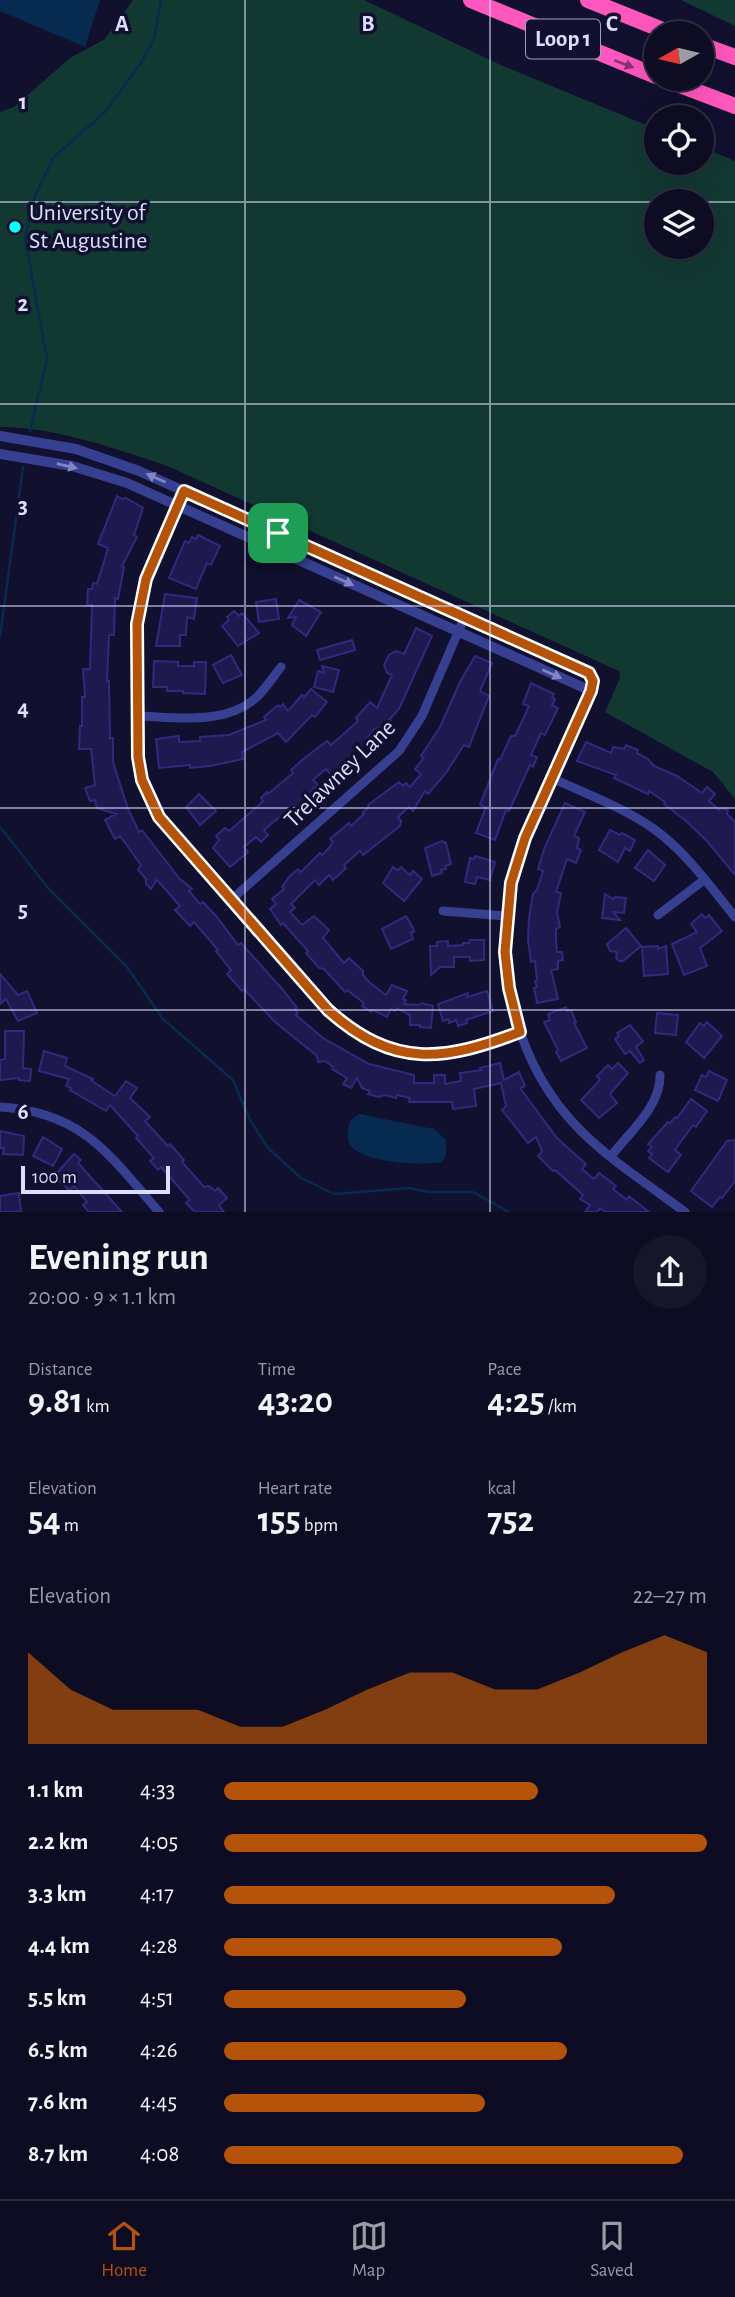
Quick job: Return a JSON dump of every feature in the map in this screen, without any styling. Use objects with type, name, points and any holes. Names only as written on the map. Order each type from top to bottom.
[{"type":"highway","name":"Loop 1","points":[[471,0],[644,71]]},
{"type":"highway","name":"Loop 1","points":[[588,0],[644,23]]},
{"type":"highway","points":[[714,49],[735,57]]},
{"type":"highway","points":[[696,91],[735,106]]},
{"type":"street","points":[[0,436],[76,449],[120,463],[587,671],[593,681],[591,691],[518,856],[506,916],[507,971],[520,1032],[536,1068],[555,1100],[579,1128],[611,1156],[685,1212]]},
{"type":"street","points":[[0,454],[94,472],[127,483],[591,691]]},
{"type":"street","points":[[184,491],[153,560],[140,599],[137,624],[136,741],[139,769],[153,806],[167,827],[328,1010],[359,1035],[407,1053],[440,1055],[468,1051],[520,1032]]},
{"type":"street","name":"Trelawney Lane","points":[[231,900],[399,751],[422,716],[465,616]]},
{"type":"street","points":[[136,716],[206,718],[228,713],[257,696],[281,667]]},
{"type":"street","points":[[552,778],[642,820],[684,855],[735,916]]},
{"type":"street","points":[[658,915],[704,880]]},
{"type":"street","points":[[443,911],[506,916]]},
{"type":"street","points":[[611,1156],[656,1100],[661,1084],[660,1075]]},
{"type":"street","points":[[0,1107],[37,1111],[58,1118],[91,1138],[106,1151],[159,1212]]},
{"type":"green space","points":[[133,0],[364,0],[503,66],[644,124],[644,175],[714,175],[714,152],[735,161],[735,799],[713,772],[605,712],[620,678],[619,671],[165,465],[63,435],[0,427],[0,112],[14,107],[70,58],[105,39]]},
{"type":"green space","points":[[681,0],[735,0],[735,26]]},
{"type":"water","points":[[0,0],[100,0],[85,47],[0,11]]},
{"type":"water","points":[[360,1114],[434,1129],[446,1140],[446,1157],[442,1162],[422,1164],[386,1161],[364,1154],[353,1148],[348,1139],[350,1122]]},
{"type":"building","points":[[117,496],[143,508],[134,535],[137,537],[122,566],[124,567],[118,599],[115,598],[114,635],[109,635],[107,681],[113,762],[128,809],[139,832],[142,830],[179,878],[192,889],[189,891],[200,904],[203,902],[238,945],[241,943],[283,990],[297,1008],[296,1015],[323,1038],[369,1064],[414,1075],[414,1083],[434,1083],[434,1075],[445,1075],[445,1084],[461,1081],[460,1073],[481,1070],[480,1068],[500,1063],[504,1080],[519,1072],[525,1086],[520,1088],[557,1138],[586,1164],[582,1169],[594,1179],[599,1173],[616,1186],[613,1189],[627,1200],[629,1196],[649,1212],[605,1212],[600,1208],[597,1212],[585,1212],[590,1205],[580,1199],[583,1195],[538,1156],[542,1151],[536,1137],[528,1143],[502,1110],[506,1106],[501,1083],[474,1089],[476,1106],[453,1109],[452,1102],[409,1102],[410,1098],[397,1095],[396,1098],[368,1094],[370,1091],[362,1088],[357,1078],[351,1088],[343,1084],[347,1078],[325,1061],[318,1062],[317,1056],[275,1022],[244,989],[242,991],[227,974],[231,970],[216,951],[218,950],[194,922],[190,926],[175,910],[180,906],[157,880],[151,889],[146,884],[146,879],[138,870],[141,865],[120,836],[115,839],[105,820],[116,814],[97,808],[95,800],[90,801],[85,788],[95,785],[91,749],[79,749],[82,697],[85,697],[83,669],[90,669],[92,605],[87,605],[88,589],[92,589],[93,583],[97,584],[108,548],[98,544]]},
{"type":"building","points":[[198,535],[220,546],[211,565],[207,563],[196,589],[169,578],[185,541],[189,543],[192,537],[196,539]]},
{"type":"building","points":[[165,594],[197,598],[194,619],[187,617],[186,635],[180,635],[180,646],[156,646]]},
{"type":"building","points":[[276,599],[279,619],[259,622],[256,602]]},
{"type":"building","points":[[299,600],[321,612],[306,636],[292,625],[296,617],[288,618]]},
{"type":"building","points":[[234,611],[239,616],[242,613],[259,633],[238,646],[222,626]]},
{"type":"building","points":[[416,628],[432,636],[399,709],[389,720],[391,721],[385,728],[376,728],[366,739],[368,742],[348,758],[350,761],[332,776],[326,769],[313,780],[318,785],[306,795],[310,799],[294,813],[290,808],[264,830],[268,835],[261,842],[256,837],[244,847],[248,852],[230,867],[213,848],[219,840],[216,836],[225,828],[229,831],[260,804],[263,801],[261,798],[293,773],[291,770],[307,756],[327,741],[331,745],[358,721],[356,718],[370,702],[377,708],[392,675],[387,673],[384,665],[389,655],[396,651],[404,654]]},
{"type":"building","points":[[352,640],[355,650],[320,660],[317,650]]},
{"type":"building","points":[[231,655],[242,675],[223,683],[213,665]]},
{"type":"building","points":[[475,656],[492,663],[480,691],[489,696],[469,747],[464,745],[446,773],[428,794],[425,791],[413,811],[409,807],[398,817],[400,826],[363,855],[360,851],[344,865],[346,868],[333,880],[329,875],[319,885],[315,880],[291,904],[295,908],[290,912],[302,925],[314,916],[329,930],[323,938],[344,963],[349,958],[363,971],[369,982],[386,995],[392,985],[407,991],[404,1004],[422,1003],[433,1006],[431,1028],[420,1027],[410,1025],[410,1015],[397,1008],[395,1011],[391,1009],[387,1017],[362,1006],[364,1003],[347,990],[345,992],[324,969],[319,968],[306,953],[308,951],[283,923],[281,925],[270,909],[276,904],[272,899],[284,889],[282,887],[289,877],[298,869],[301,872],[320,853],[322,855],[333,842],[330,839],[349,823],[351,826],[364,814],[368,805],[399,782],[410,787],[421,774],[415,769],[424,758],[421,756],[440,727]]},
{"type":"building","points":[[154,661],[178,662],[178,666],[194,666],[194,662],[206,662],[205,694],[153,687]]},
{"type":"building","points":[[322,666],[339,670],[333,692],[314,687],[318,671],[324,673]]},
{"type":"building","points":[[531,683],[554,694],[552,705],[558,708],[545,735],[541,733],[531,755],[537,757],[533,767],[530,765],[509,811],[506,810],[495,840],[476,833],[486,807],[480,805],[498,759],[500,760],[511,736],[515,736],[529,706],[523,704]]},
{"type":"building","points":[[311,689],[327,702],[315,717],[312,715],[286,742],[278,733],[242,752],[243,759],[210,766],[159,768],[156,739],[179,736],[179,742],[200,741],[200,737],[229,735],[266,720],[264,717],[278,705],[280,707],[283,704],[288,711]]},
{"type":"building","points":[[586,742],[611,753],[613,747],[624,749],[626,745],[638,750],[637,753],[654,766],[677,776],[702,793],[707,787],[715,794],[709,801],[719,810],[728,810],[727,814],[735,822],[735,875],[707,841],[664,804],[665,802],[649,791],[648,794],[614,778],[616,775],[577,761]]},
{"type":"building","points":[[199,794],[216,811],[200,825],[186,807]]},
{"type":"building","points":[[565,803],[585,812],[574,836],[579,838],[577,848],[581,850],[576,863],[567,859],[556,892],[561,893],[557,913],[560,927],[556,929],[557,952],[562,952],[563,960],[558,961],[558,969],[551,970],[558,999],[537,1003],[534,988],[537,987],[535,961],[531,962],[528,940],[529,918],[533,894],[543,871],[538,869],[544,849]]},
{"type":"building","points":[[610,830],[635,840],[630,851],[625,848],[618,862],[599,850]]},
{"type":"building","points":[[442,841],[446,843],[451,864],[441,870],[442,873],[432,876],[425,848]]},
{"type":"building","points":[[648,850],[665,865],[654,881],[635,868]]},
{"type":"building","points":[[475,856],[495,862],[490,880],[477,877],[475,884],[465,882],[470,858],[474,859]]},
{"type":"building","points":[[393,867],[398,870],[401,867],[410,875],[413,871],[422,879],[404,901],[383,883]]},
{"type":"building","points":[[605,894],[613,899],[626,898],[624,913],[613,912],[620,920],[602,918]]},
{"type":"building","points":[[702,914],[705,918],[709,915],[722,931],[700,948],[707,966],[684,975],[672,944],[697,932],[691,924]]},
{"type":"building","points":[[406,916],[413,928],[413,939],[391,949],[382,929]]},
{"type":"building","points":[[626,928],[641,946],[623,961],[619,961],[616,958],[617,952],[610,951],[607,944]]},
{"type":"building","points":[[470,940],[484,940],[484,960],[470,961],[470,957],[454,957],[454,967],[440,967],[431,975],[430,946],[448,941],[448,946],[463,945]]},
{"type":"building","points":[[658,946],[658,949],[666,946],[668,974],[644,976],[642,947]]},
{"type":"building","points":[[0,974],[18,995],[27,991],[37,1013],[18,1021],[6,999],[0,1004]]},
{"type":"building","points":[[487,991],[493,1011],[466,1020],[467,1023],[458,1026],[456,1020],[449,1023],[448,1019],[443,1021],[438,1004],[468,993],[467,997]]},
{"type":"building","points":[[566,1007],[567,1011],[571,1010],[576,1022],[574,1023],[587,1048],[561,1061],[544,1022],[550,1020],[548,1014]]},
{"type":"building","points":[[657,1013],[678,1015],[676,1035],[655,1033]]},
{"type":"building","points":[[707,1022],[722,1036],[704,1058],[686,1042],[700,1023],[704,1026]]},
{"type":"building","points":[[630,1025],[643,1041],[636,1047],[644,1060],[640,1063],[630,1051],[625,1054],[615,1039],[619,1036],[617,1033]]},
{"type":"building","points":[[5,1031],[24,1031],[23,1068],[31,1069],[30,1081],[19,1078],[0,1080],[0,1060],[5,1059]]},
{"type":"building","points":[[44,1051],[67,1058],[65,1066],[93,1079],[92,1081],[115,1096],[126,1081],[137,1088],[130,1098],[150,1117],[145,1121],[168,1146],[170,1144],[204,1187],[209,1186],[215,1191],[218,1188],[227,1198],[219,1205],[224,1212],[195,1212],[186,1203],[190,1200],[161,1167],[158,1170],[150,1161],[154,1158],[110,1105],[106,1111],[70,1090],[71,1088],[66,1086],[69,1079],[39,1071]]},
{"type":"building","points":[[618,1063],[628,1073],[610,1094],[617,1103],[599,1118],[581,1100],[600,1080],[597,1076],[608,1065],[612,1069]]},
{"type":"building","points":[[709,1071],[727,1080],[718,1101],[695,1090],[702,1075],[706,1077]]},
{"type":"building","points":[[691,1099],[707,1111],[675,1150],[681,1155],[668,1172],[649,1158],[652,1154],[648,1151],[652,1147],[648,1144],[668,1122],[677,1118]]},
{"type":"building","points":[[0,1131],[24,1136],[23,1155],[3,1154],[4,1148],[0,1148]]},
{"type":"building","points":[[43,1137],[62,1149],[53,1166],[33,1156]]},
{"type":"building","points":[[735,1140],[735,1181],[712,1207],[691,1191],[727,1141]]},
{"type":"building","points":[[74,1154],[81,1160],[78,1163],[122,1212],[89,1212],[83,1205],[87,1202],[74,1186],[70,1191],[54,1176]]},
{"type":"building","points":[[19,1193],[21,1212],[0,1212],[0,1196]]},
{"type":"waterway","points":[[30,431],[47,359],[25,238],[35,196],[54,157],[104,113],[141,63],[154,39],[161,0]]},
{"type":"waterway","points":[[0,636],[23,467]]},
{"type":"waterway","points":[[0,827],[49,889],[127,967],[163,1019],[233,1080],[250,1120],[268,1148],[301,1178],[334,1194],[409,1188],[429,1192],[473,1192],[509,1212]]},
{"type":"place","name":"University of St Augustine","points":[[15,227]]},
{"type":"route","points":[[184,491],[278,533],[587,671],[593,681],[591,691],[525,838],[511,883],[506,916],[505,952],[509,988],[520,1032],[468,1051],[440,1055],[407,1053],[359,1035],[328,1010],[167,827],[153,806],[142,780],[136,741],[137,624],[146,579],[167,527],[184,491]]}]
